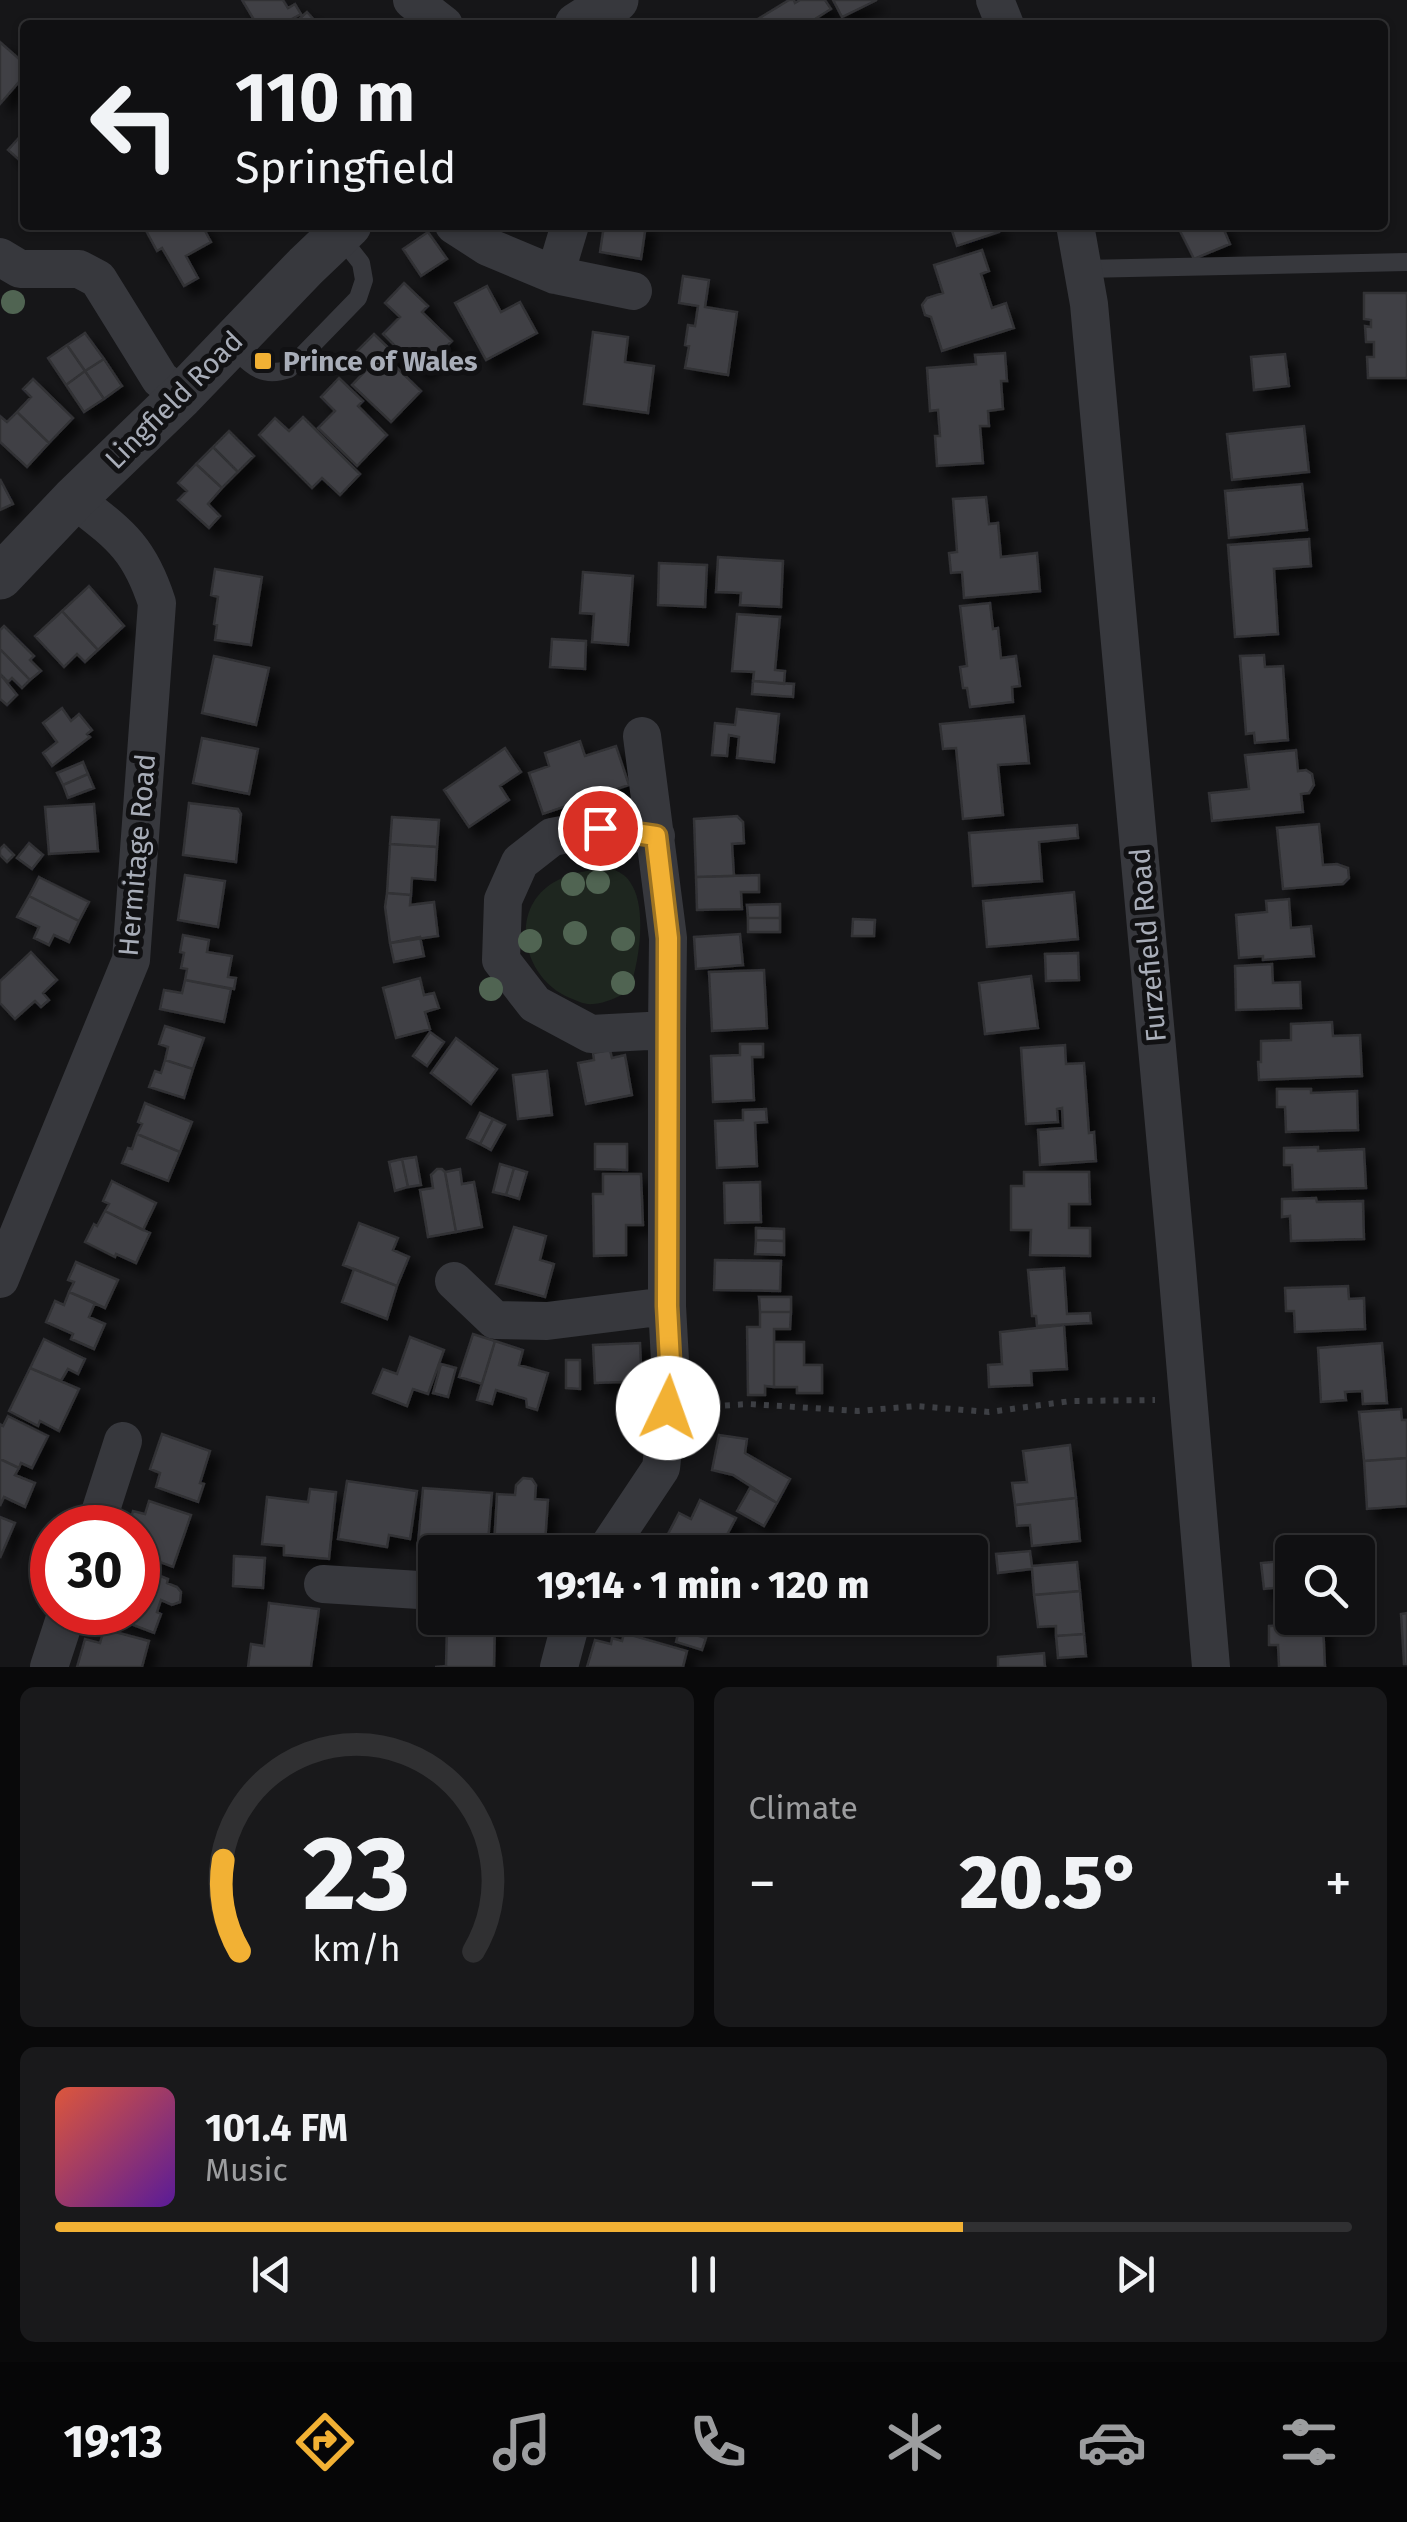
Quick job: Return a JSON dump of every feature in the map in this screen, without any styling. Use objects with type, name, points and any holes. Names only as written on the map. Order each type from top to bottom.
[{"type":"street","points":[[412,0],[438,20]]},
{"type":"street","points":[[584,20],[616,0]]},
{"type":"street","name":"Lingfield Road","points":[[0,577],[344,230]]},
{"type":"street","points":[[462,230],[488,247],[555,275],[633,291]]},
{"type":"street","points":[[555,275],[568,230]]},
{"type":"street","name":"Furzefield Road","points":[[1076,230],[1092,341],[1211,1667]]},
{"type":"street","points":[[7,272],[80,269],[98,280],[160,379],[181,396]]},
{"type":"street","name":"Hermitage Road","points":[[0,1279],[131,960],[157,602],[136,554],[116,532],[74,499]]},
{"type":"street","points":[[616,1535],[661,1468],[671,1380],[667,1306],[668,938],[642,736]]},
{"type":"street","points":[[656,836],[600,828],[552,837],[520,862],[503,900],[500,960],[535,1004],[592,1034],[667,1030]]},
{"type":"street","points":[[454,1281],[495,1320],[547,1321],[667,1306]]},
{"type":"street","points":[[102,1505],[123,1441]]},
{"type":"street","points":[[323,1584],[418,1590]]},
{"type":"street","points":[[49,1667],[59,1635]]},
{"type":"street","points":[[559,1667],[567,1635]]},
{"type":"lane","points":[[230,344],[264,372],[288,369],[358,298],[364,280],[361,263],[344,230]]},
{"type":"lane","points":[[1083,269],[1407,262]]},
{"type":"path","points":[[668,1408],[748,1404],[858,1411],[916,1406],[989,1412],[1071,1401],[1188,1398]]},
{"type":"shaded area","points":[[611,868],[628,880],[636,893],[640,935],[636,966],[629,991],[607,1001],[587,1004],[554,989],[541,975],[526,942],[526,924],[531,907],[558,880]]},
{"type":"building","points":[[242,0],[283,0],[288,8],[295,4],[301,14],[290,20],[254,20]]},
{"type":"building","points":[[789,0],[825,0],[831,9],[814,20],[756,20]]},
{"type":"building","points":[[833,0],[877,0],[842,17]]},
{"type":"building","points":[[307,12],[314,20],[298,20]]},
{"type":"building","points":[[0,42],[20,60],[20,81],[0,104]]},
{"type":"building","points":[[20,137],[20,161],[8,150]]},
{"type":"building","points":[[146,230],[205,230],[211,242],[186,256],[198,278],[184,286],[162,248],[157,251]]},
{"type":"building","points":[[603,230],[645,230],[641,259],[600,252]]},
{"type":"building","points":[[952,230],[998,230],[999,232],[957,246]]},
{"type":"building","points":[[1180,230],[1224,230],[1230,244],[1194,259]]},
{"type":"building","points":[[428,232],[447,259],[421,276],[403,249]]},
{"type":"building","points":[[982,250],[989,271],[981,274],[992,308],[1006,303],[1014,328],[942,351],[931,317],[925,315],[922,305],[927,298],[943,293],[934,265]]},
{"type":"building","points":[[683,276],[709,280],[705,307],[737,312],[728,375],[685,368],[688,325],[695,326],[698,306],[679,303]]},
{"type":"building","points":[[404,283],[428,306],[422,312],[452,341],[421,372],[383,334],[400,317],[385,303]]},
{"type":"building","points":[[487,286],[501,312],[520,302],[537,333],[486,360],[455,303]]},
{"type":"building","points":[[1364,293],[1407,293],[1407,378],[1368,378],[1367,357],[1374,357],[1374,342],[1366,342],[1365,326],[1371,327],[1371,320],[1364,319]]},
{"type":"building","points":[[593,332],[628,337],[625,362],[654,366],[648,413],[584,404]]},
{"type":"building","points":[[85,333],[104,359],[85,371],[67,345]]},
{"type":"building","points":[[374,334],[398,357],[392,363],[421,391],[391,422],[352,385],[369,367],[355,353]]},
{"type":"building","points":[[67,345],[85,371],[66,385],[48,358]]},
{"type":"building","points":[[1005,353],[1003,409],[988,411],[989,426],[980,426],[983,463],[937,466],[938,410],[930,411],[927,368],[976,364],[975,355]]},
{"type":"building","points":[[1285,354],[1289,386],[1254,390],[1251,357]]},
{"type":"building","points":[[104,359],[122,386],[104,399],[85,371]]},
{"type":"building","points":[[85,371],[104,399],[84,412],[66,385]]},
{"type":"building","points":[[339,378],[363,401],[358,406],[387,435],[357,466],[318,428],[335,411],[321,397]]},
{"type":"building","points":[[33,379],[73,418],[49,443],[17,412],[31,397],[23,389]]},
{"type":"building","points":[[17,412],[49,443],[27,467],[0,442],[0,416],[7,422]]},
{"type":"building","points":[[303,417],[360,474],[340,495],[322,478],[312,488],[259,435],[275,418],[289,431]]},
{"type":"building","points":[[1304,426],[1309,472],[1232,480],[1227,434]]},
{"type":"building","points":[[229,431],[254,456],[238,472],[213,447]]},
{"type":"building","points":[[213,447],[238,472],[222,488],[196,464]]},
{"type":"building","points":[[196,464],[222,488],[208,504],[220,516],[209,528],[178,500],[187,491],[178,483]]},
{"type":"building","points":[[0,479],[13,504],[0,510]]},
{"type":"building","points":[[1302,484],[1307,530],[1229,538],[1225,491]]},
{"type":"building","points":[[986,497],[989,524],[998,523],[1001,557],[1037,553],[1040,591],[964,598],[962,572],[951,573],[949,553],[957,552],[953,499]]},
{"type":"building","points":[[1309,539],[1311,566],[1274,569],[1278,634],[1235,637],[1228,545]]},
{"type":"building","points":[[718,557],[783,561],[781,607],[740,605],[741,593],[716,592]]},
{"type":"building","points":[[659,563],[707,565],[705,607],[658,605]]},
{"type":"building","points":[[215,569],[262,577],[251,645],[215,640],[218,597],[211,595]]},
{"type":"building","points":[[583,572],[633,576],[628,645],[592,642],[594,614],[580,613]]},
{"type":"building","points":[[89,586],[124,626],[98,650],[62,611]]},
{"type":"building","points":[[990,603],[1001,658],[1016,656],[1020,686],[1012,687],[1013,702],[970,707],[960,667],[967,666],[960,606]]},
{"type":"building","points":[[62,611],[98,650],[85,662],[77,654],[64,667],[35,636]]},
{"type":"building","points":[[737,614],[780,617],[775,670],[785,671],[784,684],[753,681],[754,672],[732,671]]},
{"type":"building","points":[[4,626],[34,656],[30,660],[41,671],[30,680],[0,649],[0,630]]},
{"type":"building","points":[[552,639],[586,641],[585,669],[550,667]]},
{"type":"building","points":[[0,649],[30,680],[22,688],[12,678],[8,682],[0,674]]},
{"type":"building","points":[[1264,655],[1265,667],[1283,666],[1288,740],[1255,743],[1254,733],[1246,734],[1240,656]]},
{"type":"building","points":[[214,656],[269,668],[256,725],[202,713]]},
{"type":"building","points":[[0,674],[17,695],[7,705],[0,699]]},
{"type":"building","points":[[753,681],[794,684],[793,697],[752,694]]},
{"type":"building","points":[[62,708],[71,721],[79,714],[92,730],[87,734],[90,737],[52,766],[43,753],[57,742],[43,723]]},
{"type":"building","points":[[737,709],[779,714],[774,762],[737,758],[739,737],[729,735],[727,756],[712,755],[715,723],[735,725]]},
{"type":"building","points":[[1024,716],[1029,763],[998,765],[1003,815],[963,819],[956,748],[943,749],[940,724]]},
{"type":"building","points":[[202,738],[258,749],[249,794],[193,783]]},
{"type":"building","points":[[580,741],[585,756],[616,746],[629,785],[543,814],[529,773],[549,766],[545,753]]},
{"type":"building","points":[[505,748],[521,772],[500,786],[509,800],[469,827],[444,790]]},
{"type":"building","points":[[1296,750],[1298,771],[1312,774],[1314,785],[1309,793],[1301,794],[1303,812],[1212,821],[1209,793],[1249,789],[1245,755]]},
{"type":"building","points":[[83,762],[88,774],[63,785],[57,773]]},
{"type":"building","points":[[88,774],[94,788],[68,798],[63,785]]},
{"type":"building","points":[[189,803],[238,809],[241,814],[236,862],[183,855]]},
{"type":"building","points":[[94,804],[98,851],[49,854],[45,807]]},
{"type":"building","points":[[737,816],[743,822],[744,843],[732,844],[734,876],[696,877],[694,819]]},
{"type":"building","points":[[392,817],[439,820],[437,847],[390,844]]},
{"type":"building","points":[[1319,824],[1323,865],[1348,868],[1349,878],[1343,884],[1283,889],[1277,828]]},
{"type":"building","points":[[1077,825],[1078,838],[1039,842],[1042,881],[973,886],[969,833]]},
{"type":"building","points":[[29,843],[43,855],[32,869],[17,858]]},
{"type":"building","points":[[390,844],[437,847],[435,880],[412,878],[411,895],[387,893]]},
{"type":"building","points":[[4,845],[14,855],[7,862],[0,855]]},
{"type":"building","points":[[185,875],[225,881],[218,927],[178,920]]},
{"type":"building","points":[[759,875],[759,892],[741,892],[742,909],[697,910],[696,877]]},
{"type":"building","points":[[39,877],[89,902],[79,921],[29,896]]},
{"type":"building","points":[[1074,892],[1078,939],[987,947],[983,901]]},
{"type":"building","points":[[387,893],[411,895],[410,905],[434,902],[438,936],[390,943]]},
{"type":"building","points":[[29,896],[79,921],[69,942],[54,935],[49,945],[34,938],[39,927],[17,917]]},
{"type":"building","points":[[1289,899],[1291,928],[1311,926],[1314,956],[1239,958],[1236,915],[1267,912],[1266,901]]},
{"type":"building","points":[[780,904],[780,918],[748,918],[747,905]]},
{"type":"building","points":[[748,918],[780,918],[780,932],[748,932]]},
{"type":"building","points":[[853,919],[875,920],[874,936],[852,936]]},
{"type":"building","points":[[740,934],[743,965],[696,969],[694,937]]},
{"type":"building","points":[[183,935],[209,940],[207,952],[232,956],[228,977],[236,978],[234,989],[185,980],[187,969],[181,968],[184,953],[180,952]]},
{"type":"building","points":[[420,937],[424,956],[394,962],[390,943]]},
{"type":"building","points":[[31,952],[57,980],[43,993],[49,1000],[41,1007],[35,1001],[15,1019],[0,1003],[0,981]]},
{"type":"building","points":[[1078,953],[1079,980],[1046,981],[1045,954]]},
{"type":"building","points":[[1272,964],[1273,983],[1300,982],[1301,1008],[1236,1010],[1235,966]]},
{"type":"building","points":[[764,970],[767,1028],[712,1031],[709,972]]},
{"type":"building","points":[[1031,976],[1038,1028],[985,1034],[979,983]]},
{"type":"building","points":[[420,978],[424,995],[434,993],[439,1008],[425,1012],[430,1029],[396,1038],[383,988]]},
{"type":"building","points":[[185,980],[231,989],[224,1022],[160,1009],[164,990],[182,993]]},
{"type":"building","points":[[1332,1022],[1333,1036],[1360,1035],[1362,1076],[1259,1080],[1261,1041],[1291,1040],[1291,1024]]},
{"type":"building","points":[[165,1026],[204,1038],[193,1069],[165,1060],[168,1047],[159,1044]]},
{"type":"building","points":[[430,1032],[444,1042],[427,1066],[413,1056]]},
{"type":"building","points":[[456,1038],[497,1069],[471,1104],[431,1073]]},
{"type":"building","points":[[740,1044],[763,1044],[763,1057],[752,1057],[754,1100],[713,1102],[711,1056],[740,1055]]},
{"type":"building","points":[[1065,1045],[1066,1064],[1084,1063],[1089,1133],[1094,1132],[1096,1161],[1040,1165],[1038,1130],[1063,1128],[1062,1108],[1057,1109],[1058,1122],[1026,1124],[1021,1048]]},
{"type":"building","points":[[610,1050],[612,1058],[625,1055],[632,1095],[586,1104],[578,1063],[594,1060],[593,1053]]},
{"type":"building","points":[[165,1060],[193,1069],[184,1098],[149,1087],[155,1071],[161,1073]]},
{"type":"building","points":[[547,1071],[552,1115],[518,1119],[513,1075]]},
{"type":"building","points":[[1277,1089],[1311,1089],[1311,1093],[1357,1091],[1358,1130],[1286,1132],[1285,1107],[1277,1107]]},
{"type":"building","points":[[145,1103],[192,1122],[180,1152],[137,1134]]},
{"type":"building","points":[[766,1109],[767,1122],[755,1123],[757,1166],[717,1168],[715,1121],[743,1120],[743,1110]]},
{"type":"building","points":[[480,1113],[493,1119],[480,1144],[467,1138]]},
{"type":"building","points":[[493,1119],[505,1125],[491,1150],[480,1144]]},
{"type":"building","points":[[137,1134],[180,1152],[168,1181],[122,1163]]},
{"type":"building","points":[[595,1144],[627,1144],[627,1170],[595,1169]]},
{"type":"building","points":[[1318,1147],[1318,1151],[1364,1149],[1366,1188],[1293,1190],[1292,1165],[1284,1165],[1284,1148]]},
{"type":"building","points":[[416,1157],[421,1185],[408,1187],[402,1159]]},
{"type":"building","points":[[402,1159],[408,1187],[395,1191],[389,1162]]},
{"type":"building","points":[[500,1164],[514,1168],[506,1195],[493,1192]]},
{"type":"building","points":[[514,1168],[527,1172],[519,1199],[506,1195]]},
{"type":"building","points":[[437,1169],[445,1172],[456,1232],[428,1237],[420,1190],[433,1188],[431,1175]]},
{"type":"building","points":[[460,1169],[462,1184],[474,1182],[482,1227],[456,1232],[445,1172]]},
{"type":"building","points":[[1024,1172],[1089,1172],[1090,1204],[1069,1204],[1069,1228],[1090,1228],[1090,1256],[1030,1255],[1031,1230],[1011,1230],[1011,1186],[1024,1186]]},
{"type":"building","points":[[603,1174],[641,1174],[643,1225],[626,1225],[626,1255],[594,1256],[593,1194],[603,1194]]},
{"type":"building","points":[[112,1181],[156,1203],[143,1230],[105,1211],[109,1204],[103,1201]]},
{"type":"building","points":[[760,1182],[761,1222],[725,1223],[724,1183]]},
{"type":"building","points":[[1316,1198],[1317,1202],[1363,1201],[1364,1239],[1291,1241],[1290,1216],[1282,1217],[1282,1199]]},
{"type":"building","points":[[105,1211],[150,1233],[136,1263],[85,1242]]},
{"type":"building","points":[[359,1223],[398,1238],[393,1250],[409,1257],[397,1286],[343,1265]]},
{"type":"building","points":[[514,1227],[546,1236],[540,1260],[554,1264],[545,1297],[496,1284]]},
{"type":"building","points":[[756,1228],[784,1229],[784,1241],[756,1240]]},
{"type":"building","points":[[756,1240],[784,1241],[784,1255],[755,1254]]},
{"type":"building","points":[[715,1260],[781,1261],[780,1291],[714,1290]]},
{"type":"building","points":[[76,1262],[118,1280],[105,1308],[69,1292],[74,1282],[68,1280]]},
{"type":"building","points":[[1064,1268],[1067,1314],[1090,1313],[1091,1323],[1037,1326],[1036,1316],[1032,1316],[1028,1270]]},
{"type":"building","points":[[354,1269],[397,1286],[387,1319],[342,1302]]},
{"type":"building","points":[[1348,1286],[1349,1299],[1364,1298],[1365,1329],[1295,1332],[1294,1311],[1286,1311],[1285,1288]]},
{"type":"building","points":[[69,1292],[95,1303],[89,1317],[105,1324],[94,1349],[46,1322],[55,1301],[64,1305]]},
{"type":"building","points":[[759,1297],[791,1297],[791,1312],[760,1312]]},
{"type":"building","points":[[760,1312],[791,1312],[790,1329],[774,1329],[774,1387],[765,1386],[765,1395],[748,1395],[747,1327],[760,1327]]},
{"type":"building","points":[[1064,1325],[1067,1369],[1031,1371],[1032,1385],[989,1387],[988,1365],[1002,1364],[1000,1332]]},
{"type":"building","points":[[473,1334],[495,1341],[482,1384],[459,1377]]},
{"type":"building","points":[[410,1337],[444,1350],[428,1394],[413,1389],[407,1406],[373,1393],[383,1369],[397,1374]]},
{"type":"building","points":[[44,1339],[85,1359],[78,1374],[68,1369],[61,1381],[30,1368]]},
{"type":"building","points":[[495,1341],[523,1350],[519,1365],[548,1373],[537,1410],[527,1407],[526,1399],[496,1390],[492,1404],[477,1400]]},
{"type":"building","points":[[774,1342],[804,1342],[804,1365],[822,1365],[822,1393],[797,1393],[797,1387],[774,1387]]},
{"type":"building","points":[[640,1343],[643,1408],[639,1413],[630,1413],[624,1408],[623,1382],[595,1383],[593,1345]]},
{"type":"building","points":[[1382,1343],[1387,1403],[1363,1404],[1362,1391],[1345,1392],[1346,1400],[1321,1402],[1318,1348]]},
{"type":"building","points":[[566,1360],[580,1360],[580,1389],[566,1388]]},
{"type":"building","points":[[441,1364],[456,1368],[448,1397],[433,1393]]},
{"type":"building","points":[[30,1368],[79,1389],[59,1431],[40,1421],[38,1426],[9,1411]]},
{"type":"building","points":[[1401,1409],[1402,1420],[1407,1420],[1407,1458],[1364,1461],[1359,1412]]},
{"type":"building","points":[[8,1416],[48,1436],[32,1468],[21,1463],[19,1468],[0,1459],[0,1424],[3,1426]]},
{"type":"building","points":[[162,1434],[210,1451],[198,1502],[156,1487],[160,1473],[150,1469]]},
{"type":"building","points":[[719,1435],[747,1439],[745,1453],[790,1479],[777,1503],[733,1475],[712,1470]]},
{"type":"building","points":[[1070,1445],[1076,1498],[1015,1505],[1012,1483],[1027,1482],[1023,1451]]},
{"type":"building","points":[[1407,1458],[1407,1506],[1367,1509],[1364,1461]]},
{"type":"building","points":[[0,1459],[19,1468],[15,1475],[35,1483],[25,1507],[4,1497],[0,1506]]},
{"type":"building","points":[[523,1478],[532,1479],[536,1485],[535,1499],[548,1500],[546,1535],[495,1535],[497,1494],[515,1495],[516,1485]]},
{"type":"building","points":[[347,1481],[417,1491],[410,1539],[389,1535],[387,1547],[338,1539]]},
{"type":"building","points":[[423,1488],[492,1493],[489,1535],[419,1535]]},
{"type":"building","points":[[750,1488],[777,1503],[764,1526],[737,1511]]},
{"type":"building","points":[[310,1489],[336,1492],[329,1559],[284,1555],[284,1546],[262,1544],[267,1497],[308,1502]]},
{"type":"building","points":[[1076,1498],[1080,1541],[1032,1546],[1030,1525],[1017,1526],[1015,1505]]},
{"type":"building","points":[[700,1500],[736,1518],[728,1533],[732,1535],[668,1535],[679,1513],[691,1519]]},
{"type":"building","points":[[149,1501],[191,1515],[173,1567],[160,1562],[160,1505],[148,1505]]},
{"type":"building","points":[[0,1517],[15,1523],[0,1558]]},
{"type":"building","points":[[1030,1551],[1032,1566],[1077,1562],[1080,1591],[1034,1595],[1032,1569],[998,1573],[996,1554]]},
{"type":"building","points":[[234,1556],[265,1558],[263,1588],[233,1586]]},
{"type":"building","points":[[1275,1562],[1275,1588],[1264,1589],[1261,1563]]},
{"type":"building","points":[[160,1576],[181,1592],[180,1602],[172,1605],[161,1600],[160,1603]]},
{"type":"building","points":[[1080,1591],[1084,1634],[1056,1636],[1056,1626],[1038,1627],[1034,1595]]},
{"type":"building","points":[[269,1603],[319,1609],[311,1667],[248,1667],[251,1644],[264,1646]]},
{"type":"building","points":[[1407,1613],[1407,1664],[1404,1664],[1401,1614]]},
{"type":"building","points":[[1269,1626],[1275,1626],[1275,1635],[1324,1635],[1325,1667],[1279,1667],[1278,1645],[1269,1645]]},
{"type":"building","points":[[1084,1634],[1086,1656],[1058,1658],[1056,1636]]},
{"type":"building","points":[[102,1635],[126,1635],[149,1641],[142,1667],[77,1667],[85,1639],[100,1643]]},
{"type":"building","points":[[447,1635],[495,1635],[494,1667],[435,1667],[446,1666]]},
{"type":"building","points":[[624,1635],[631,1635],[687,1651],[683,1667],[587,1667],[595,1640],[611,1644],[612,1638],[622,1641]]},
{"type":"building","points":[[678,1635],[706,1638],[702,1650],[676,1642]]},
{"type":"building","points":[[1044,1653],[1045,1667],[998,1667],[998,1657]]},
{"type":"place","name":"Prince of Wales","points":[[263,361]]},
{"type":"route","points":[[600,828],[656,836],[668,938],[668,1408]]}]
